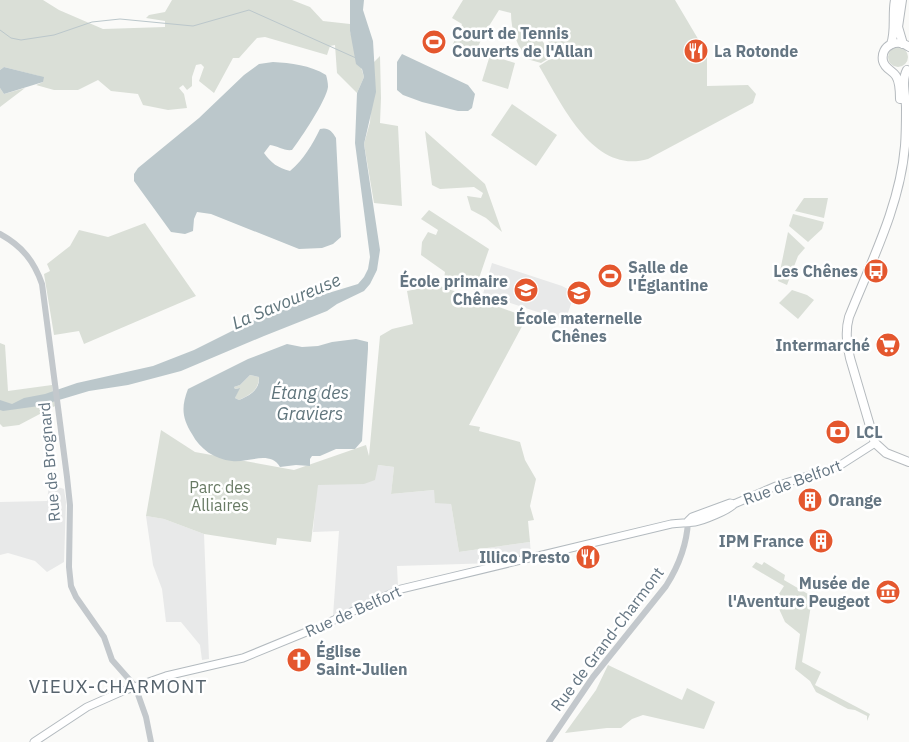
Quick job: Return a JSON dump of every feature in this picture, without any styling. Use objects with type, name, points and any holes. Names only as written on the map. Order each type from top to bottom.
[{"type":"main road","points":[[895,0],[894,33],[891,44],[884,51],[883,60],[884,64],[898,80],[901,106],[905,119]]},
{"type":"main road","points":[[902,0],[898,27],[906,46]]},
{"type":"main road","points":[[891,44],[906,46]]},
{"type":"main road","points":[[890,71],[899,73],[908,69]]},
{"type":"main road","points":[[908,69],[904,79],[903,165],[896,195],[849,316],[847,344],[875,443],[886,453],[909,462]]},
{"type":"main road","points":[[875,443],[909,457]]},
{"type":"main road","name":"Rue de Belfort","points":[[34,742],[87,707],[135,686],[166,676],[243,658],[321,626],[401,588],[688,521],[692,517],[730,503],[734,504],[776,486],[839,466],[875,443]]},
{"type":"street","name":"Rue de Brognard","points":[[0,234],[28,254],[42,284],[70,505],[69,566],[71,586],[76,597],[104,637],[115,665],[135,686]]},
{"type":"street","name":"Rue de Grand-Charmont","points":[[549,742],[594,677],[675,572],[687,533],[688,521]]},
{"type":"street","points":[[135,686],[146,717],[151,742]]},
{"type":"shaded area","name":"École primaire Chênes","points":[[492,263],[562,286],[575,293],[565,321],[483,294]]},
{"type":"shaded area","points":[[378,465],[394,467],[391,494],[434,490],[451,504],[459,552],[530,542],[531,555],[495,563],[397,566],[398,586],[333,616],[339,531],[313,532],[317,484],[364,484]]},
{"type":"shaded area","points":[[49,484],[64,489],[66,502],[64,562],[47,572],[35,561],[8,553],[0,555],[0,502],[47,501]]},
{"type":"shaded area","points":[[146,516],[164,519],[204,534],[209,659],[202,660],[200,645],[181,622],[166,622],[162,589],[153,565]]},
{"type":"green space","points":[[0,0],[43,0],[59,10],[103,29],[165,27],[165,21],[146,18],[149,15],[165,12],[172,0],[292,0],[310,7],[323,21],[350,24],[350,31],[364,77],[357,93],[337,73],[335,45],[330,46],[327,55],[265,37],[257,38],[239,58],[233,58],[214,93],[199,81],[204,67],[201,64],[196,65],[192,77],[192,86],[187,90],[183,85],[179,88],[184,94],[187,108],[168,110],[143,105],[138,94],[111,91],[98,80],[78,90],[54,90],[36,85],[43,82],[39,76],[4,67],[0,70]]},
{"type":"green space","points":[[463,0],[675,0],[707,54],[707,86],[748,85],[756,94],[753,103],[648,159],[628,161],[611,157],[595,147],[582,133],[558,99],[539,66],[558,54],[540,28],[540,36],[551,57],[541,63],[527,59],[515,38],[511,13],[499,10],[484,34],[473,57],[452,46],[462,24],[452,18]]},
{"type":"green space","points":[[898,47],[905,50],[908,57],[905,64],[898,67],[891,64],[888,57],[891,50]]},
{"type":"green space","points":[[490,55],[515,63],[508,89],[482,81]]},
{"type":"green space","points":[[380,56],[380,123],[398,126],[402,206],[374,203],[364,144],[370,122],[374,62]]},
{"type":"green space","points":[[0,88],[4,94],[25,88],[0,107]]},
{"type":"green space","points":[[512,104],[557,135],[536,166],[491,135]]},
{"type":"green space","points":[[425,131],[485,184],[502,232],[486,218],[471,210],[467,196],[481,198],[483,193],[474,187],[440,189],[432,185]]},
{"type":"green space","points":[[804,198],[828,198],[824,218],[795,211]]},
{"type":"green space","points":[[429,210],[489,249],[475,290],[444,279],[445,272],[421,255],[422,242],[428,232],[436,235],[438,230],[421,219]]},
{"type":"green space","points":[[793,214],[824,222],[822,229],[808,242],[789,226]]},
{"type":"green space","points":[[145,223],[196,296],[84,344],[79,331],[54,335],[44,274],[50,271],[47,264],[70,246],[79,230],[108,237]]},
{"type":"green space","points":[[788,232],[805,248],[798,256],[787,285],[778,281]]},
{"type":"green space","name":"Parc des Alliaires","points":[[437,285],[527,317],[469,425],[480,427],[479,431],[520,442],[525,460],[536,479],[530,506],[534,520],[528,521],[530,542],[459,552],[451,504],[435,503],[434,490],[391,494],[394,467],[378,465],[375,480],[364,484],[318,485],[311,542],[277,538],[276,545],[204,534],[164,519],[146,516],[161,430],[195,452],[294,470],[366,445],[369,456],[380,336],[392,329],[413,324],[407,291]]},
{"type":"green space","points":[[792,290],[807,295],[814,300],[798,319],[779,303]]},
{"type":"green space","points":[[0,343],[5,345],[8,391],[52,385],[55,406],[19,425],[3,427],[0,424]]},
{"type":"green space","points":[[250,375],[259,377],[256,389],[239,400],[235,398],[239,388],[235,389],[234,387],[240,385]]},
{"type":"green space","points":[[756,562],[762,565],[764,562],[785,575],[784,580],[808,594],[807,605],[811,605],[802,662],[821,672],[815,685],[870,714],[867,721],[867,716],[848,709],[816,692],[810,681],[795,669],[800,634],[785,622],[775,600],[784,586],[752,567]]},
{"type":"green space","points":[[608,665],[682,700],[687,688],[715,702],[704,729],[643,715],[632,719],[621,728],[565,733],[596,690]]},
{"type":"water","name":"La Savoureuse","points":[[350,0],[364,0],[363,10],[373,41],[376,92],[364,144],[380,250],[377,270],[370,284],[364,291],[327,311],[181,371],[128,385],[89,391],[39,406],[0,410],[0,400],[12,404],[24,398],[45,394],[77,383],[153,366],[194,350],[258,318],[276,313],[312,298],[358,284],[364,277],[368,269],[370,257],[355,143],[357,93],[364,77],[362,69],[356,64],[350,31]]},
{"type":"water","points":[[402,54],[468,85],[475,94],[472,108],[468,111],[458,111],[403,95],[397,90],[397,62]]},
{"type":"water","points":[[273,62],[307,67],[326,75],[328,87],[323,101],[292,150],[270,145],[264,153],[275,165],[290,171],[307,152],[320,129],[328,129],[331,132],[336,138],[341,237],[333,244],[322,248],[299,249],[211,214],[197,212],[193,231],[185,234],[171,232],[134,181],[134,174],[138,168],[199,118],[244,75],[259,64]]},
{"type":"water","points":[[4,67],[44,77],[43,82],[4,94],[0,88],[0,70]]},
{"type":"water","name":"Étang des Graviers","points":[[356,339],[368,342],[362,441],[355,449],[336,449],[320,456],[312,456],[310,466],[280,467],[271,459],[265,458],[238,461],[225,460],[203,449],[195,439],[184,417],[184,401],[188,389],[248,359],[287,344],[302,347],[318,346]],"holes":[[[250,375],[259,377],[259,382],[254,392],[239,400],[235,398],[240,388],[235,389],[234,387],[240,385]]]},
{"type":"waterway","points":[[0,30],[11,38],[21,40],[54,35],[92,22],[120,19],[193,26],[249,10],[356,58]]},
{"type":"place","name":"Court de Tennis Couverts de l'Allan","points":[[434,42]]},
{"type":"place","name":"La Rotonde","points":[[696,51]]},
{"type":"place","name":"Les Chênes","points":[[876,271]]},
{"type":"place","name":"Salle de l'Églantine","points":[[610,276]]},
{"type":"place","name":"École primaire Chênes","points":[[526,290]]},
{"type":"place","name":"École maternelle Chênes","points":[[579,293]]},
{"type":"place","name":"Intermarché","points":[[888,345]]},
{"type":"place","name":"LCL","points":[[838,432]]},
{"type":"place","name":"Orange","points":[[810,500]]},
{"type":"place","name":"IPM France","points":[[821,541]]},
{"type":"place","name":"Illico Presto","points":[[588,557]]},
{"type":"place","name":"Musée de l'Aventure Peugeot","points":[[888,592]]},
{"type":"place","name":"Église Saint-Julien","points":[[299,660]]},
{"type":"district","name":"VIEUX-CHARMONT","points":[[118,686]]}]
